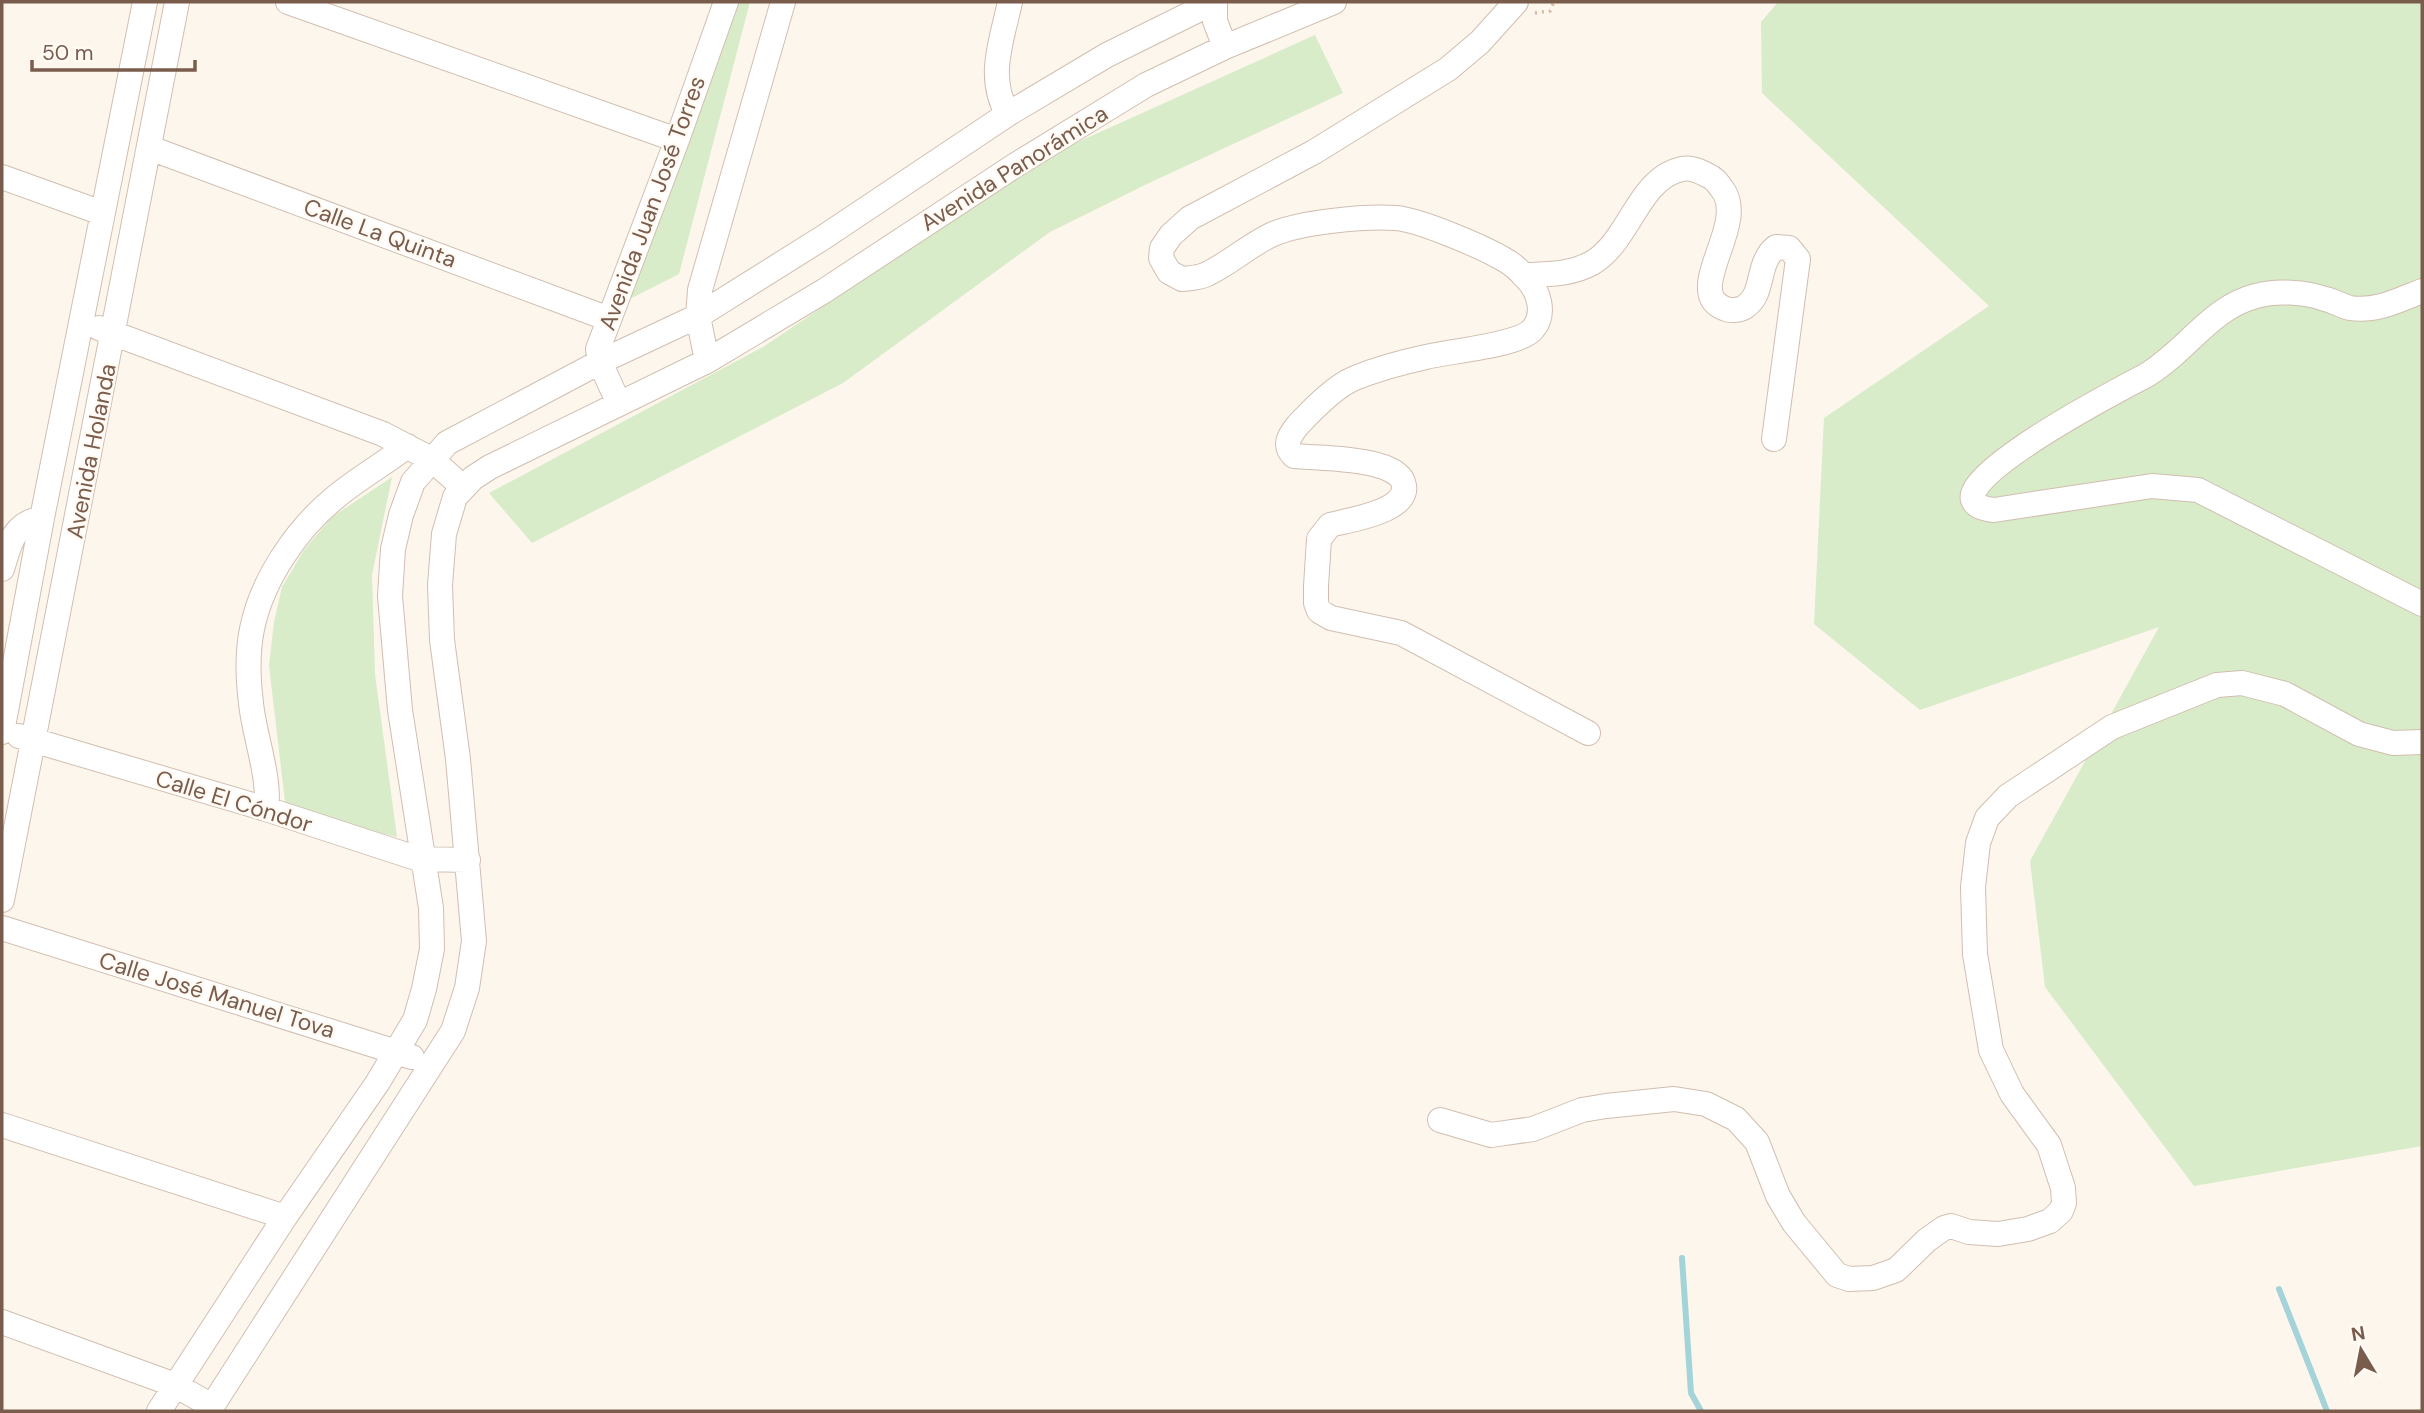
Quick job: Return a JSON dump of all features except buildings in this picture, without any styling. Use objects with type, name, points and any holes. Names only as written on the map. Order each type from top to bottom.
[{"type":"street","name":"Avenida Holanda","points":[[2,731],[145,2]]},
{"type":"street","name":"Avenida Holanda","points":[[2,900],[177,2]]},
{"type":"street","points":[[288,2],[677,140]]},
{"type":"street","name":"Avenida Juan José Torres","points":[[619,404],[600,362],[598,349],[726,2]]},
{"type":"street","points":[[707,361],[698,316],[700,290],[783,2]]},
{"type":"street","points":[[1008,114],[999,96],[996,64],[1010,2]]},
{"type":"street","points":[[1214,2],[1215,21],[1225,47]]},
{"type":"street","name":"Avenida Panorámica","points":[[159,1411],[397,1051],[415,1020],[424,989],[432,949],[431,908],[400,710],[390,596],[393,549],[413,482],[447,443],[600,362],[698,316],[824,237],[1008,114],[1107,55],[1214,2]]},
{"type":"street","name":"Avenida Panorámica","points":[[463,487],[490,467],[707,361],[824,291],[1014,166],[1146,85],[1225,47],[1334,2]]},
{"type":"street","points":[[1517,2],[1480,41],[1448,69],[1314,152],[1190,218],[1171,235],[1162,248],[1161,258],[1169,272],[1182,279],[1206,275],[1272,234],[1292,227],[1398,218],[1428,226],[1506,260],[1527,278],[1540,305],[1540,316],[1532,331],[1514,341],[1426,357],[1353,379],[1313,408],[1290,435],[1287,444],[1288,450],[1294,456],[1376,464],[1394,472],[1403,481],[1404,492],[1398,502],[1385,510],[1330,525],[1324,530],[1320,539],[1316,586],[1319,611],[1331,618],[1401,633],[1588,733]]},
{"type":"street","name":"Calle La Quinta","points":[[150,148],[609,319]]},
{"type":"street","points":[[1527,278],[1530,275],[1569,273],[1594,262],[1619,237],[1654,183],[1662,176],[1683,169],[1694,169],[1714,178],[1727,195],[1730,217],[1710,278],[1710,294],[1714,301],[1727,310],[1743,309],[1749,304],[1757,291],[1767,254],[1776,247],[1789,248],[1798,259],[1774,439]]},
{"type":"street","points":[[2,177],[102,213]]},
{"type":"street","points":[[2422,291],[2379,308],[2351,308],[2323,298],[2283,292],[2256,296],[2227,307],[2160,367],[2024,444],[1981,481],[1974,493],[1974,500],[1976,505],[1983,509],[1994,510],[2152,486],[2198,490],[2422,604]]},
{"type":"street","points":[[2,1322],[175,1385],[210,1409],[453,1031],[467,988],[474,941],[458,759],[442,640],[440,586],[443,534],[455,497],[463,487],[431,459],[383,435],[81,323]]},
{"type":"street","points":[[266,809],[267,794],[251,704],[249,668],[252,626],[262,598],[296,536],[318,511],[407,446]]},
{"type":"street","points":[[2,569],[13,536],[20,527],[42,518]]},
{"type":"street","points":[[1440,1121],[1491,1135],[1533,1129],[1582,1110],[1674,1099],[1706,1104],[1736,1119],[1757,1142],[1778,1196],[1794,1223],[1837,1275],[1849,1279],[1873,1278],[1896,1270],[1927,1240],[1944,1228],[1951,1226],[1969,1232],[1998,1234],[2028,1229],[2050,1221],[2061,1212],[2064,1203],[2063,1188],[2049,1145],[2012,1094],[1991,1050],[1975,954],[1973,887],[1978,843],[1987,818],[2008,796],[2112,726],[2217,685],[2242,683],[2285,694],[2359,734],[2393,743],[2422,742]]},
{"type":"street","name":"Calle El Cóndor","points":[[2,731],[266,809],[424,860],[468,860]]},
{"type":"street","name":"Calle José Manuel Tova","points":[[2,928],[397,1051],[430,1066]]},
{"type":"street","points":[[2,1125],[285,1217]]},
{"type":"green space","points":[[728,2],[750,2],[679,274],[618,305]]},
{"type":"green space","points":[[1778,2],[2422,2],[2422,1146],[2194,1186],[2045,987],[2030,861],[2159,627],[1920,710],[1814,624],[1824,418],[1989,306],[1762,93],[1761,22]]},
{"type":"green space","points":[[1315,35],[1343,93],[1050,232],[843,383],[532,543],[489,493],[763,347],[1049,155]]},
{"type":"green space","points":[[392,477],[372,575],[375,674],[397,837],[286,810],[269,666],[274,622],[282,587],[304,550],[332,517]]},
{"type":"waterway","points":[[1682,1258],[1691,1393],[1701,1411]]},
{"type":"waterway","points":[[2279,1289],[2327,1411]]}]
